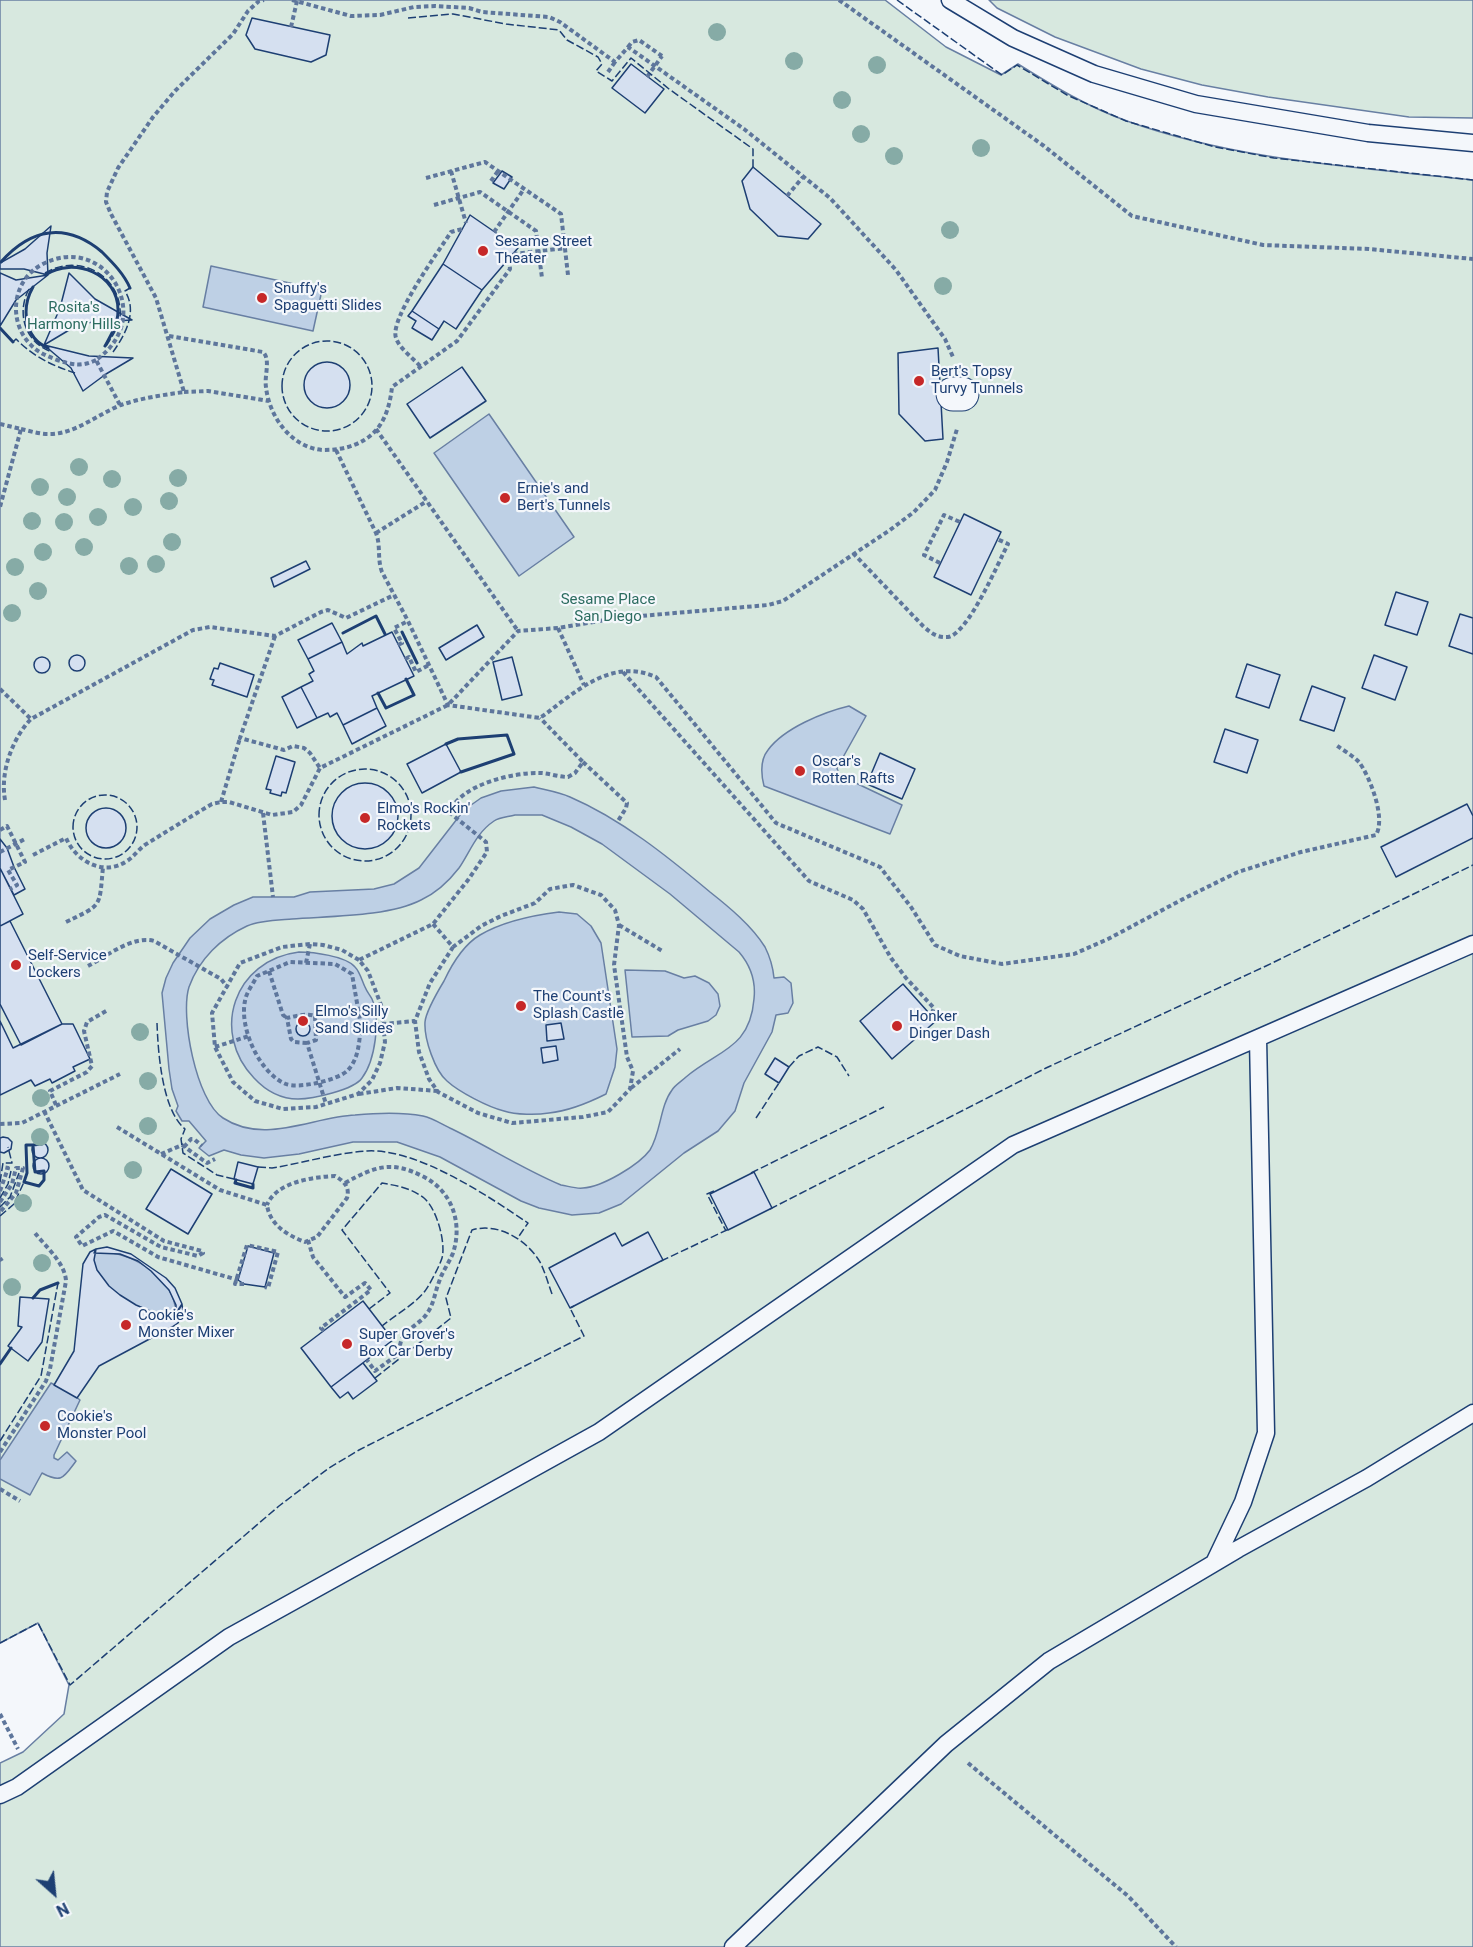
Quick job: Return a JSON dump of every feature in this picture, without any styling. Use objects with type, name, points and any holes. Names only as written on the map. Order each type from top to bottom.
[{"type":"lane","points":[[950,0],[1013,38],[1094,74],[1196,104],[1368,133],[1473,143]]},
{"type":"lane","points":[[0,1795],[27,1780],[229,1637],[599,1432],[1013,1145],[1473,944]]},
{"type":"lane","points":[[1213,1564],[1242,1502],[1266,1433],[1258,1038]]},
{"type":"lane","points":[[733,1947],[946,1744],[1048,1661],[1213,1564],[1367,1478],[1473,1413]]},
{"type":"path","points":[[184,392],[156,298],[111,214],[106,202],[107,192],[118,168],[153,117],[175,91],[233,34],[248,11],[264,0]]},
{"type":"path","points":[[840,0],[1044,146],[1132,216],[1263,245],[1369,249],[1473,259]]},
{"type":"path","points":[[291,27],[295,1],[351,16],[380,15],[414,7],[469,8],[491,13],[549,17],[560,22],[615,62]]},
{"type":"path","points":[[608,72],[632,42],[639,40],[662,56],[647,77]]},
{"type":"path","points":[[33,855],[66,838],[71,850],[80,859],[103,867],[115,866],[125,863],[141,847],[212,804],[221,802],[272,815],[293,812],[301,805],[320,768],[448,705],[518,631],[558,628],[617,618],[768,605],[783,601],[890,530],[914,512],[935,490],[956,435],[956,364],[945,339],[896,270],[830,198],[744,129],[628,47]]},
{"type":"path","points":[[426,178],[484,162],[561,214],[568,275]]},
{"type":"path","points":[[451,171],[466,223]]},
{"type":"path","points":[[491,181],[498,171]]},
{"type":"path","points":[[787,196],[803,177]]},
{"type":"path","points":[[494,232],[524,189]]},
{"type":"path","points":[[434,205],[480,192],[536,231],[542,278]]},
{"type":"path","points":[[420,366],[398,342],[395,331],[403,308],[451,232],[462,229]]},
{"type":"path","points":[[513,254],[566,248]]},
{"type":"path","points":[[74,257],[90,261],[105,270],[118,287],[124,306],[122,330],[108,350],[96,360],[77,366],[66,363],[44,355],[22,334],[16,319],[15,308],[18,292],[23,282],[39,266],[56,258],[74,257]]},
{"type":"path","points":[[169,336],[263,352],[267,360],[266,386],[269,401],[281,427],[297,442],[316,449],[336,450],[354,446],[376,429],[390,403],[392,387],[458,341],[510,269],[509,258]]},
{"type":"path","points":[[96,360],[120,405]]},
{"type":"path","points":[[0,424],[57,434],[120,405],[140,399],[184,392],[208,391],[269,401]]},
{"type":"path","points":[[0,507],[21,429]]},
{"type":"path","points":[[376,429],[518,631]]},
{"type":"path","points":[[336,450],[380,543],[379,564],[448,705]]},
{"type":"path","points":[[376,533],[427,501]]},
{"type":"path","points":[[940,563],[924,555],[944,515],[960,522]]},
{"type":"path","points":[[853,553],[923,626],[936,637],[950,637],[962,629],[980,600],[1008,544],[997,539]]},
{"type":"path","points":[[5,800],[0,781],[10,749],[15,738],[31,719],[193,630],[210,627],[275,636],[321,612],[328,610],[346,618],[394,595]]},
{"type":"path","points":[[398,645],[402,643],[394,628],[408,621]]},
{"type":"path","points":[[558,628],[584,686]]},
{"type":"path","points":[[221,802],[275,636]]},
{"type":"path","points":[[405,659],[409,657],[416,672],[429,665]]},
{"type":"path","points":[[540,718],[584,686],[606,674],[641,670],[656,677],[776,823],[880,867],[911,907],[935,945],[960,956],[1002,964],[1074,954],[1238,872],[1301,852],[1377,835],[1380,829],[1379,814],[1371,785],[1358,761],[1336,745]]},
{"type":"path","points":[[623,671],[809,881],[853,900],[863,909],[891,958],[934,1008],[931,1015]]},
{"type":"path","points":[[0,689],[31,719]]},
{"type":"path","points":[[448,705],[540,718],[627,803],[618,821]]},
{"type":"path","points":[[240,738],[284,750],[293,746],[304,748],[320,768]]},
{"type":"path","points":[[359,960],[433,924],[487,852],[486,842],[450,813],[462,798],[487,782],[502,777],[539,773],[568,777],[575,773],[584,762]]},
{"type":"path","points":[[263,813],[273,897]]},
{"type":"path","points":[[0,830],[7,826],[25,862],[9,870],[17,885],[10,888]]},
{"type":"path","points":[[0,852],[25,839]]},
{"type":"path","points":[[66,922],[97,905],[100,898],[103,867]]},
{"type":"path","points":[[438,1092],[429,1079],[419,1052],[415,1021],[430,983],[453,947],[481,926],[535,903],[550,890],[573,885],[601,895],[615,910],[619,925],[614,965],[627,1057],[633,1071],[630,1089]]},
{"type":"path","points":[[433,924],[453,947]]},
{"type":"path","points":[[619,925],[664,952]]},
{"type":"path","points":[[88,966],[139,940],[146,939],[154,941],[222,979],[228,988]]},
{"type":"path","points":[[306,963],[310,944]]},
{"type":"path","points":[[358,1094],[372,1080],[380,1063],[385,1042],[381,1005],[368,971],[359,960],[342,950],[310,944],[282,947],[240,963],[212,1013],[215,1047],[233,1082],[255,1101],[283,1109],[316,1107],[358,1094],[397,1088],[438,1092],[478,1113],[512,1123],[584,1117],[608,1112],[630,1089],[680,1049]]},
{"type":"path","points":[[290,962],[335,964],[352,974],[361,1026],[359,1050],[347,1071],[312,1086],[287,1084],[268,1072],[257,1056],[246,1030],[244,1001],[257,976],[269,971],[290,962]]},
{"type":"path","points":[[269,971],[283,1015],[287,1018],[291,1039],[294,1042],[307,1043],[316,1040],[318,1035],[315,1016],[310,1014],[287,1018]]},
{"type":"path","points":[[56,1105],[50,1091],[87,1072],[92,1066],[84,1031],[87,1022],[108,1010]]},
{"type":"path","points":[[361,1026],[415,1021]]},
{"type":"path","points":[[215,1047],[249,1036]]},
{"type":"path","points":[[307,1043],[326,1104]]},
{"type":"path","points":[[0,1124],[22,1123],[120,1074]]},
{"type":"path","points":[[44,1112],[83,1190],[164,1241],[203,1253],[198,1256],[161,1247],[105,1215],[99,1216],[76,1237],[82,1246],[113,1231],[158,1257],[238,1280]]},
{"type":"path","points":[[117,1127],[220,1190],[267,1205]]},
{"type":"path","points":[[184,1147],[191,1139],[202,1146]]},
{"type":"path","points":[[161,1154],[182,1145],[207,1163],[215,1159]]},
{"type":"path","points":[[345,1183],[377,1168],[393,1166],[410,1171],[434,1182],[445,1193],[454,1209],[456,1221],[453,1252],[438,1282],[427,1314],[406,1332],[397,1354],[375,1371],[367,1360]]},
{"type":"path","points":[[0,1191],[8,1168],[3,1167]]},
{"type":"path","points":[[0,1203],[12,1184],[16,1168],[23,1168],[16,1193],[0,1212]]},
{"type":"path","points":[[335,1176],[345,1183],[347,1198],[316,1237],[305,1242],[293,1237],[274,1223],[268,1215],[267,1205],[270,1197],[276,1192],[299,1183],[335,1176]]},
{"type":"path","points":[[0,1452],[46,1381],[66,1281],[66,1274],[60,1264],[35,1233]]},
{"type":"path","points":[[308,1240],[313,1257],[345,1297],[365,1283],[371,1290],[321,1328],[324,1331]]},
{"type":"path","points":[[244,1284],[235,1284],[247,1245],[278,1252],[268,1288],[264,1287]]},
{"type":"path","points":[[0,1489],[20,1501]]},
{"type":"path","points":[[0,1713],[18,1749]]},
{"type":"path","points":[[946,1744],[1128,1896],[1176,1947]]},
{"type":"green space","name":"Sesame Place San Diego","points":[[0,0],[885,0],[946,47],[1001,75],[1018,64],[1085,103],[1127,121],[1169,134],[1255,154],[1298,161],[1473,180],[1473,1947],[0,1947],[0,1763],[23,1752],[64,1714],[69,1685],[38,1623],[0,1643]]},
{"type":"green space","points":[[989,0],[1473,0],[1473,118],[1409,117],[1202,85],[1141,69],[1055,37],[997,8]]},
{"type":"water","name":"Snuffy's Spaguetti Slides","points":[[211,266],[322,290],[313,331],[203,307]]},
{"type":"water","name":"Ernie's and Bert's Tunnels","points":[[489,414],[574,537],[519,576],[434,453]]},
{"type":"water","name":"Oscar's Rotten Rafts","points":[[849,706],[866,716],[837,768],[839,775],[902,805],[890,834],[764,786],[762,763],[765,754],[775,742],[805,722]]},
{"type":"water","points":[[534,787],[552,791],[570,797],[607,816],[643,839],[677,865],[732,910],[760,939],[770,958],[774,978],[784,977],[791,983],[793,1003],[788,1013],[776,1015],[772,1032],[744,1083],[735,1111],[718,1131],[684,1153],[621,1204],[599,1213],[572,1215],[539,1208],[521,1201],[440,1157],[397,1142],[353,1142],[299,1154],[264,1158],[224,1150],[209,1156],[199,1148],[206,1141],[189,1121],[182,1121],[176,1111],[178,1106],[172,1089],[169,1069],[162,993],[173,963],[190,938],[210,919],[253,897],[294,897],[310,892],[374,889],[394,884],[419,868],[464,810],[481,798],[501,791]],"holes":[[[515,815],[542,815],[571,827],[602,844],[670,894],[739,952],[752,974],[754,999],[746,1028],[731,1047],[698,1068],[673,1088],[665,1104],[654,1143],[645,1156],[600,1184],[578,1188],[561,1185],[547,1179],[423,1116],[398,1113],[363,1114],[288,1127],[255,1129],[239,1126],[223,1118],[213,1109],[205,1094],[192,1057],[187,1017],[189,987],[199,967],[212,950],[237,931],[258,923],[358,915],[408,906],[427,897],[447,882],[459,868],[478,837],[494,821]]]},
{"type":"water","name":"The Count's Splash Castle","points":[[559,912],[577,914],[591,926],[601,943],[617,1049],[615,1067],[606,1094],[592,1100],[544,1114],[509,1112],[474,1099],[452,1085],[443,1076],[428,1046],[425,1029],[426,1017],[454,962],[474,939],[508,923]]},
{"type":"water","name":"Elmo's Silly Sand Slides","points":[[299,952],[337,957],[351,963],[358,971],[372,999],[375,1007],[376,1028],[367,1071],[358,1082],[332,1093],[298,1099],[285,1098],[274,1093],[254,1078],[241,1060],[233,1040],[232,1020],[236,1001],[245,983],[258,969],[277,958]]},
{"type":"water","points":[[625,970],[665,971],[684,978],[695,976],[709,983],[718,994],[720,1006],[716,1015],[708,1021],[678,1030],[668,1036],[632,1037]]},
{"type":"water","points":[[105,1252],[129,1258],[151,1270],[168,1289],[174,1300],[176,1313],[97,1364],[75,1396],[80,1400],[54,1455],[54,1458],[58,1460],[67,1452],[76,1461],[62,1477],[54,1478],[42,1473],[30,1495],[0,1479],[0,1460],[51,1383],[57,1386],[77,1352],[94,1253]]},
{"type":"building","points":[[252,18],[330,35],[326,55],[311,62],[255,49],[246,35]]},
{"type":"building","points":[[631,64],[664,89],[645,113],[612,88]]},
{"type":"building","points":[[753,167],[821,224],[808,239],[778,236],[750,209],[742,181]]},
{"type":"building","points":[[502,171],[512,177],[504,189],[493,183]]},
{"type":"building","name":"Sesame Street Theater","points":[[470,215],[518,248],[482,290],[443,264]]},
{"type":"building","points":[[51,226],[47,253],[48,275],[24,269],[0,269],[0,263],[25,249]]},
{"type":"building","points":[[443,264],[482,290],[456,329],[444,321],[439,329],[412,311]]},
{"type":"building","points":[[0,273],[16,280],[48,275],[16,300],[0,326]]},
{"type":"building","points":[[69,273],[95,299],[132,320],[81,323],[44,345],[60,308]]},
{"type":"building","points":[[412,311],[439,329],[432,340],[412,328],[416,321],[408,316]]},
{"type":"building","points":[[44,345],[89,356],[133,358],[83,391],[71,368]]},
{"type":"building","name":"Bert's Topsy Turvy Tunnels","points":[[938,348],[943,439],[925,441],[899,414],[898,353]]},
{"type":"building","points":[[332,362],[344,368],[349,376],[349,394],[344,402],[336,407],[322,408],[310,402],[305,394],[304,380],[310,368],[318,363]]},
{"type":"building","points":[[462,367],[486,401],[430,438],[407,404]]},
{"type":"building","points":[[964,514],[1001,532],[971,595],[934,577]]},
{"type":"building","points":[[306,561],[310,569],[274,587],[271,578]]},
{"type":"building","points":[[1396,592],[1428,602],[1417,635],[1385,625]]},
{"type":"building","points":[[1460,614],[1473,618],[1473,654],[1449,646]]},
{"type":"building","points":[[332,623],[342,642],[308,659],[298,640]]},
{"type":"building","points":[[477,625],[484,637],[446,660],[439,648]]},
{"type":"building","points":[[392,632],[414,676],[372,696],[377,708],[343,725],[337,713],[330,717],[328,713],[317,718],[301,687],[313,681],[309,674],[314,671],[308,659],[342,642],[347,654],[362,643],[363,646]]},
{"type":"building","points":[[77,655],[83,657],[85,663],[83,669],[77,671],[71,669],[69,663],[71,657]]},
{"type":"building","points":[[1374,655],[1407,667],[1395,700],[1362,688]]},
{"type":"building","points":[[42,657],[48,659],[50,665],[48,671],[42,673],[36,671],[34,665],[36,659]]},
{"type":"building","points":[[512,657],[522,695],[502,700],[493,662]]},
{"type":"building","points":[[220,663],[254,675],[247,697],[212,685],[214,680],[210,679],[214,668],[218,669]]},
{"type":"building","points":[[1247,664],[1280,675],[1269,708],[1236,697]]},
{"type":"building","points":[[1312,686],[1345,698],[1334,731],[1300,720]]},
{"type":"building","points":[[301,687],[317,718],[297,728],[282,697]]},
{"type":"building","points":[[377,708],[386,726],[352,744],[343,725]]},
{"type":"building","points":[[1225,729],[1258,740],[1247,773],[1214,762]]},
{"type":"building","points":[[446,744],[461,772],[422,793],[407,764]]},
{"type":"building","points":[[880,753],[915,769],[902,799],[867,784]]},
{"type":"building","points":[[276,756],[295,762],[286,793],[282,792],[281,796],[270,793],[271,790],[266,789]]},
{"type":"building","name":"Elmo's Rockin' Rockets","points":[[365,783],[378,786],[388,793],[395,803],[398,816],[395,829],[388,839],[378,846],[365,849],[352,846],[342,839],[335,829],[332,816],[335,803],[342,793],[352,786]]},
{"type":"building","points":[[1467,804],[1473,816],[1473,838],[1396,877],[1381,847]]},
{"type":"building","points":[[106,808],[120,814],[126,828],[120,842],[106,848],[92,842],[86,828],[92,814]]},
{"type":"building","points":[[0,839],[7,848],[25,889],[14,895],[0,868]]},
{"type":"building","points":[[0,868],[23,914],[0,926]]},
{"type":"building","name":"Self-Service Lockers","points":[[10,921],[62,1024],[21,1045],[0,1004],[0,926]]},
{"type":"building","name":"Honker Dinger Dash","points":[[903,984],[936,1021],[892,1059],[860,1021]]},
{"type":"building","points":[[0,1021],[13,1048],[62,1024],[73,1024],[90,1059],[73,1067],[75,1071],[52,1083],[50,1079],[35,1086],[31,1080],[0,1095]]},
{"type":"building","points":[[303,1022],[308,1024],[310,1029],[308,1034],[303,1036],[298,1034],[296,1029],[298,1024]]},
{"type":"building","points":[[561,1023],[564,1039],[547,1041],[546,1025]]},
{"type":"building","points":[[556,1046],[558,1060],[543,1063],[541,1048]]},
{"type":"building","points":[[775,1058],[789,1067],[779,1083],[765,1074]]},
{"type":"building","points":[[3,1137],[12,1142],[11,1149],[4,1153],[0,1152],[0,1138]]},
{"type":"building","points":[[40,1142],[46,1144],[48,1150],[46,1156],[40,1158],[34,1156],[32,1150],[34,1144]]},
{"type":"building","points":[[41,1158],[47,1160],[49,1166],[47,1172],[41,1174],[35,1172],[33,1166],[35,1160]]},
{"type":"building","points":[[238,1162],[258,1167],[253,1184],[234,1179]]},
{"type":"building","points":[[171,1169],[212,1194],[188,1234],[146,1209]]},
{"type":"building","points":[[754,1172],[772,1208],[728,1230],[710,1194]]},
{"type":"building","points":[[648,1232],[663,1260],[570,1308],[549,1268],[615,1233],[622,1246]]},
{"type":"building","name":"Cookie's Monster Mixer","points":[[248,1246],[274,1253],[265,1287],[244,1284],[238,1280]]},
{"type":"building","points":[[107,1247],[131,1254],[166,1278],[175,1288],[182,1304],[178,1312],[176,1313],[176,1305],[169,1290],[138,1261],[120,1254],[94,1253],[96,1249]]},
{"type":"building","name":"Cookie's Monster Mixer","points":[[96,1249],[94,1260],[97,1270],[109,1286],[120,1295],[157,1314],[176,1313],[182,1304],[183,1312],[178,1323],[172,1327],[99,1366],[77,1398],[54,1385],[74,1351],[83,1264],[90,1252]]},
{"type":"building","points":[[20,1297],[49,1299],[42,1342],[28,1361],[8,1346],[22,1327],[18,1326]]},
{"type":"building","name":"Super Grover's Box Car Derby","points":[[363,1301],[393,1340],[331,1387],[301,1348]]},
{"type":"building","points":[[363,1363],[377,1381],[353,1399],[348,1392],[340,1398],[331,1387]]},
{"type":"fence","points":[[897,0],[1002,75],[1017,65],[1067,95],[1126,121],[1215,147],[1274,158],[1473,180]]},
{"type":"fence","points":[[408,18],[453,14],[506,24],[559,30],[567,40],[598,57],[602,64],[596,71],[612,81],[631,58],[669,89],[753,149],[753,167]]},
{"type":"fence","points":[[45,273],[69,265],[82,266],[103,276],[111,285],[117,296],[120,314],[116,330],[105,348]]},
{"type":"fence","points":[[113,352],[128,323],[130,307],[125,291],[130,288]]},
{"type":"fence","points":[[29,289],[23,308],[26,326],[35,342],[52,352]]},
{"type":"fence","points":[[13,342],[16,339],[43,360],[75,373]]},
{"type":"fence","points":[[327,341],[344,344],[359,354],[369,369],[372,386],[369,403],[359,418],[344,428],[327,431],[310,428],[295,418],[285,403],[282,386],[285,369],[295,354],[310,344],[327,341]]},
{"type":"fence","points":[[365,769],[383,772],[398,782],[408,797],[411,815],[408,833],[398,848],[383,858],[365,861],[347,858],[332,848],[322,833],[319,815],[322,797],[332,782],[347,772],[365,769]]},
{"type":"fence","points":[[105,795],[123,800],[128,804],[132,809],[137,827],[132,845],[128,850],[123,854],[105,859],[87,854],[82,850],[78,845],[73,827],[78,809],[82,804],[87,800],[105,795]]},
{"type":"fence","points":[[770,1209],[1046,1068],[1266,966],[1473,865]]},
{"type":"fence","points":[[157,1023],[160,1064],[166,1095],[177,1120],[185,1129],[181,1139],[183,1153],[217,1175],[234,1179]]},
{"type":"fence","points":[[789,1067],[799,1056],[818,1047],[837,1057],[849,1076]]},
{"type":"fence","points":[[756,1118],[779,1083]]},
{"type":"fence","points":[[751,1173],[884,1107]]},
{"type":"fence","points":[[0,1182],[3,1163],[12,1163],[8,1147]]},
{"type":"fence","points":[[258,1167],[272,1168],[367,1151],[387,1152],[408,1157],[429,1165],[473,1188],[528,1223],[517,1239]]},
{"type":"fence","points":[[0,1198],[8,1184],[11,1171]]},
{"type":"fence","points":[[0,1207],[10,1197],[19,1173]]},
{"type":"fence","points":[[0,1216],[14,1204],[24,1182]]},
{"type":"fence","points":[[369,1309],[390,1293],[342,1230],[382,1183],[399,1186],[424,1198],[433,1210],[443,1244],[442,1258],[425,1291],[382,1326]]},
{"type":"fence","points":[[714,1191],[707,1194],[726,1231]]},
{"type":"fence","points":[[375,1378],[451,1318],[446,1298],[472,1230],[482,1228],[502,1231],[520,1240],[540,1262],[552,1294]]},
{"type":"fence","points":[[661,1261],[729,1229]]},
{"type":"fence","points":[[0,1441],[41,1376],[58,1283]]},
{"type":"fence","points":[[0,1643],[38,1623],[70,1685],[279,1506],[329,1468],[359,1450],[584,1336],[570,1308],[574,1306]]},
{"type":"wall","points":[[1,262],[24,242],[49,233],[62,233],[89,242],[102,252],[121,273],[130,288]]},
{"type":"wall","points":[[45,275],[69,267],[81,268],[103,278],[111,287],[116,298],[118,316],[105,346]]},
{"type":"wall","points":[[33,287],[27,304],[27,322],[34,337],[48,348]]},
{"type":"wall","points":[[0,328],[13,342]]},
{"type":"wall","points":[[343,633],[376,616],[385,634]]},
{"type":"wall","points":[[402,632],[417,663]]},
{"type":"wall","points":[[378,693],[386,708],[414,695],[406,679]]},
{"type":"wall","points":[[446,744],[458,739],[507,735],[514,754],[461,772]]},
{"type":"wall","points":[[33,1145],[42,1144]]},
{"type":"wall","points":[[26,1145],[33,1145],[35,1172],[44,1171],[44,1180],[39,1186],[24,1182],[27,1173],[26,1145]]},
{"type":"wall","points":[[236,1180],[235,1183],[253,1188],[253,1184]]},
{"type":"wall","points":[[33,1298],[40,1290],[58,1283]]},
{"type":"wall","points":[[0,1364],[11,1348]]},
{"type":"place","name":"Sesame Street Theater","points":[[483,251]]},
{"type":"place","name":"Snuffy's Spaguetti Slides","points":[[262,298]]},
{"type":"place","name":"Bert's Topsy Turvy Tunnels","points":[[919,381]]},
{"type":"place","name":"Ernie's and Bert's Tunnels","points":[[505,498]]},
{"type":"place","name":"Oscar's Rotten Rafts","points":[[800,771]]},
{"type":"place","name":"Elmo's Rockin' Rockets","points":[[365,818]]},
{"type":"place","name":"Self-Service Lockers","points":[[16,965]]},
{"type":"place","name":"The Count's Splash Castle","points":[[521,1006]]},
{"type":"place","name":"Elmo's Silly Sand Slides","points":[[303,1021]]},
{"type":"place","name":"Honker Dinger Dash","points":[[897,1026]]},
{"type":"place","name":"Cookie's Monster Mixer","points":[[126,1325]]},
{"type":"place","name":"Super Grover's Box Car Derby","points":[[347,1344]]},
{"type":"place","name":"Cookie's Monster Pool","points":[[45,1426]]},
{"type":"park label","name":"Rosita's Harmony Hills","points":[[74,316]]}]
